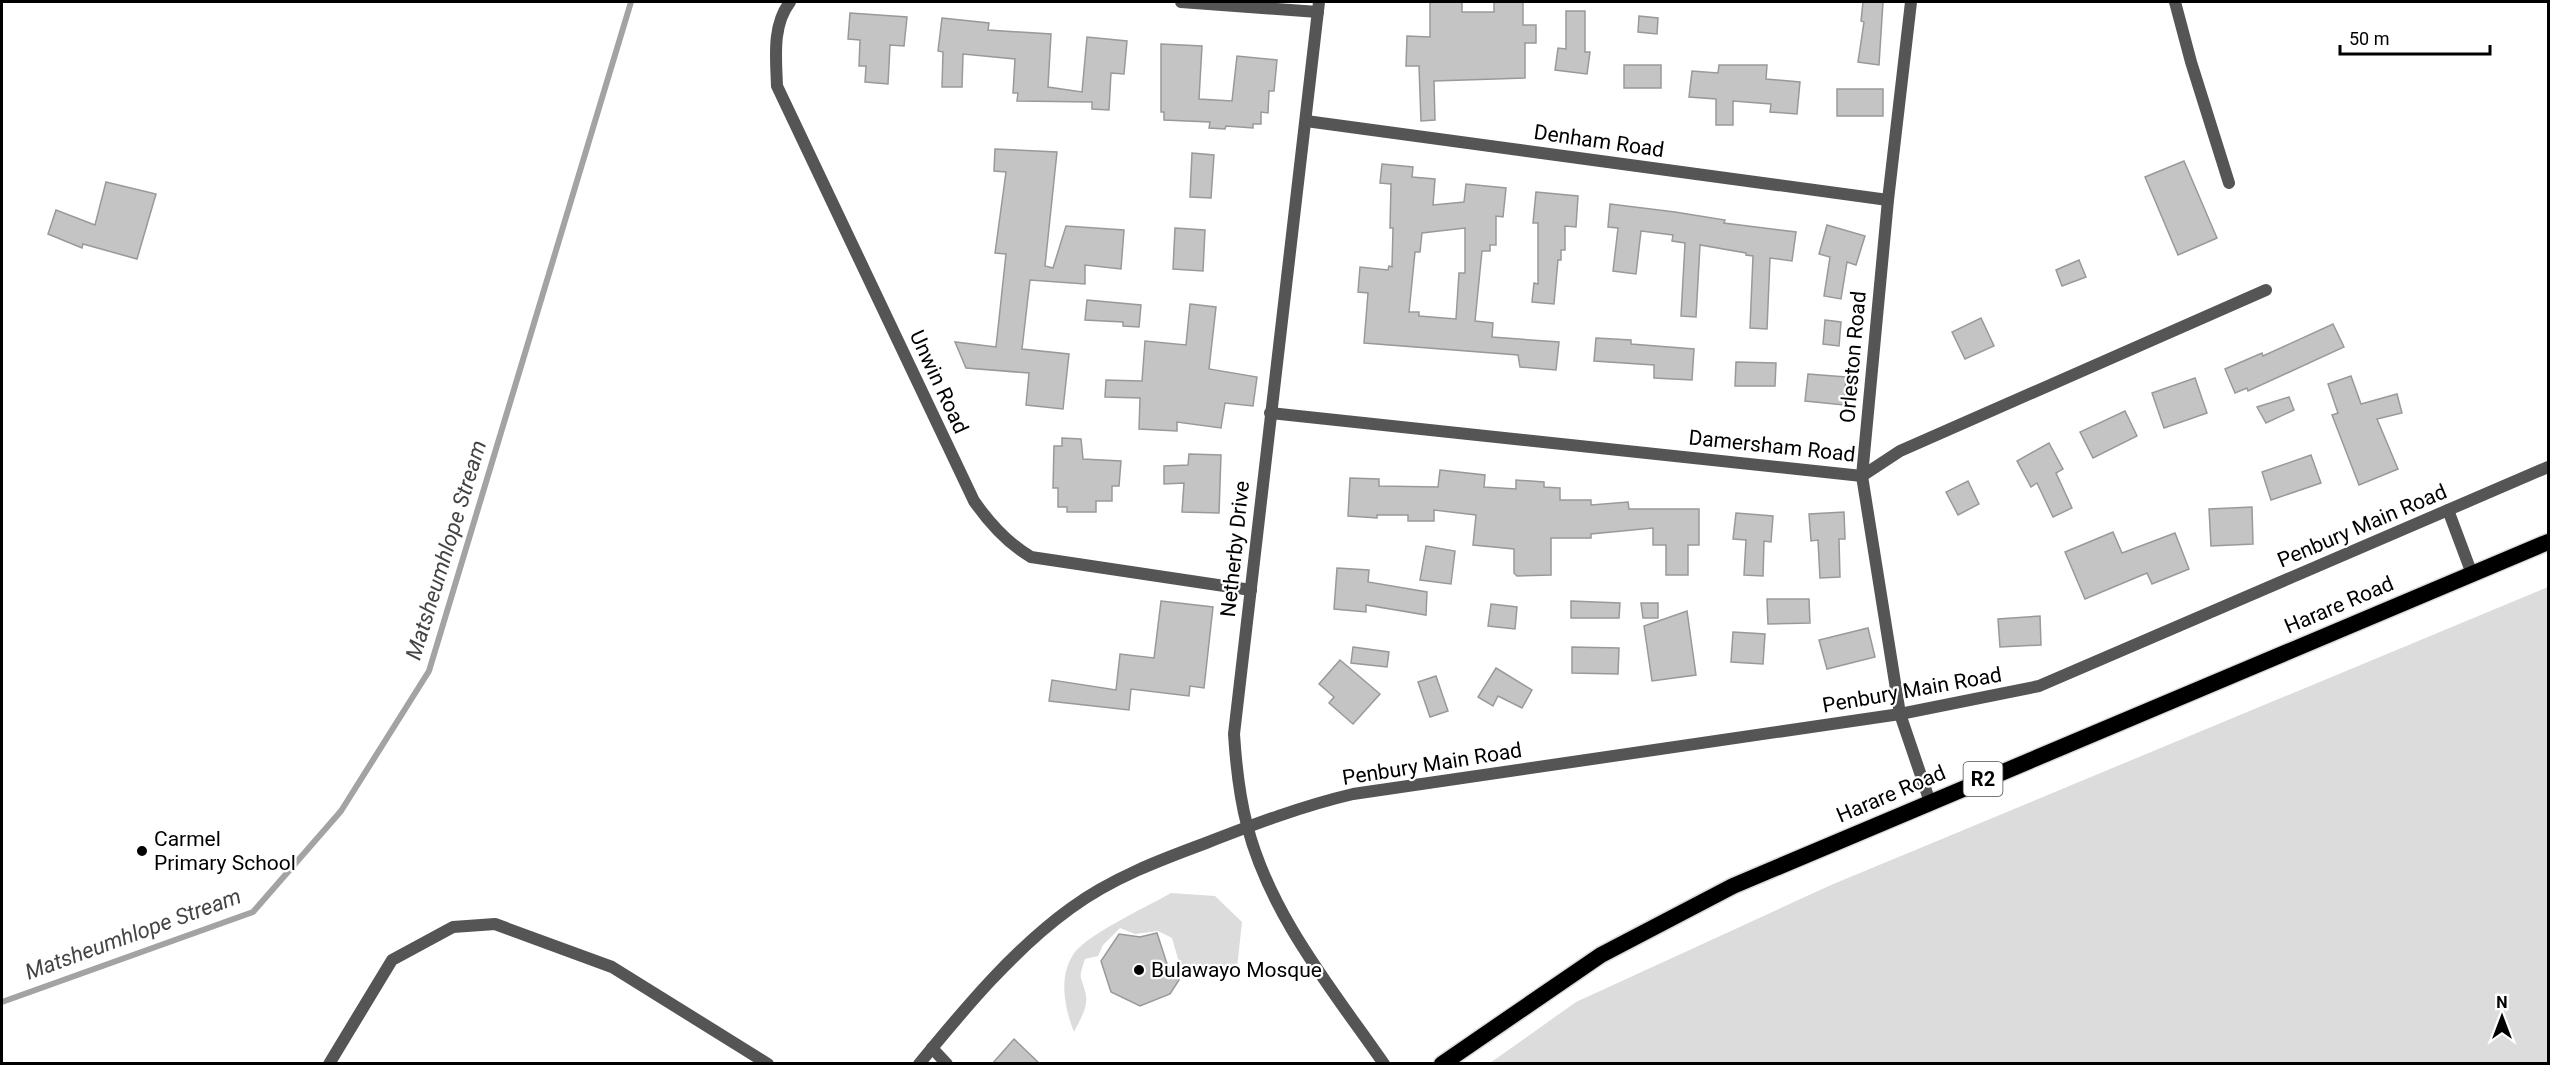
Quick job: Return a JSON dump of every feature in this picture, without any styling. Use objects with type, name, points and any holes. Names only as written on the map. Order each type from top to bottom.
[{"type":"highway","name":"Harare Road","points":[[1442,1064],[1611,950],[1733,886],[2548,542]]},
{"type":"street","name":"Unwin Road","points":[[790,2],[782,12],[776,45],[777,86],[974,501],[990,523],[1013,547],[1031,557],[1251,590]]},
{"type":"street","points":[[1181,2],[1318,7]]},
{"type":"street","name":"Orleston Road","points":[[1911,2],[1888,200],[1862,476],[1900,714],[1930,802]]},
{"type":"street","points":[[2175,2],[2229,183]]},
{"type":"street","name":"Netherby Drive","points":[[1318,7],[1234,734],[1238,784],[1247,827],[1274,898],[1290,928],[1384,1064]]},
{"type":"street","name":"Denham Road","points":[[1306,121],[1888,200]]},
{"type":"street","name":"Damersham Road","points":[[1270,413],[1862,476],[1900,451],[2266,290]]},
{"type":"street","name":"Penbury Main Road","points":[[919,1064],[964,1008],[1031,942],[1071,908],[1149,864],[1304,806],[1353,794],[1900,714],[2039,686],[2548,466]]},
{"type":"street","points":[[2448,510],[2472,574]]},
{"type":"street","points":[[329,1064],[392,960],[453,927],[495,924],[612,967],[768,1064]]},
{"type":"street","points":[[932,1048],[947,1064]]},
{"type":"shaded area","points":[[2548,587],[2548,1063],[1490,1063],[1576,1002],[1831,885]]},
{"type":"shaded area","points":[[1171,893],[1215,896],[1242,922],[1237,968],[1195,976],[1180,966],[1172,938],[1158,931],[1135,934],[1120,928],[1103,945],[1098,956],[1085,959],[1081,975],[1086,1006],[1074,1032],[1064,994],[1068,964],[1073,955],[1103,930]]},
{"type":"building","points":[[1430,2],[1462,2],[1462,12],[1494,12],[1494,2],[1523,2],[1523,25],[1536,25],[1536,43],[1525,43],[1525,78],[1434,81],[1435,120],[1421,121],[1419,66],[1406,66],[1407,36],[1430,37]]},
{"type":"building","points":[[1863,2],[1883,2],[1879,65],[1858,62],[1864,22],[1861,21]]},
{"type":"building","points":[[1566,11],[1585,11],[1585,52],[1590,52],[1587,74],[1555,70],[1558,48],[1566,49]]},
{"type":"building","points":[[850,13],[907,17],[904,46],[890,45],[888,84],[865,82],[866,66],[859,66],[860,40],[848,39]]},
{"type":"building","points":[[1639,16],[1658,18],[1657,34],[1638,32]]},
{"type":"building","points":[[942,18],[989,23],[988,30],[1051,34],[1048,87],[1082,92],[1087,37],[1127,41],[1124,74],[1111,73],[1109,110],[1092,109],[1092,102],[1017,101],[1018,93],[1013,93],[1015,59],[963,54],[962,87],[942,87],[943,52],[938,51]]},
{"type":"building","points":[[1161,44],[1202,46],[1199,99],[1232,101],[1237,56],[1277,60],[1274,91],[1269,91],[1268,113],[1261,112],[1261,124],[1253,124],[1253,128],[1226,126],[1225,129],[1209,128],[1210,122],[1164,120],[1164,112],[1161,112]]},
{"type":"building","points":[[1624,65],[1661,65],[1661,88],[1624,88]]},
{"type":"building","points":[[1719,65],[1767,65],[1766,79],[1800,82],[1797,114],[1770,112],[1771,104],[1733,101],[1733,125],[1716,125],[1716,99],[1689,97],[1692,71],[1718,73]]},
{"type":"building","points":[[1837,89],[1883,89],[1883,116],[1837,116]]},
{"type":"building","points":[[995,149],[1057,152],[1045,266],[1053,268],[1066,226],[1124,230],[1121,269],[1085,265],[1085,284],[1030,280],[1022,349],[1069,354],[1063,409],[1026,405],[1029,373],[966,368],[955,342],[996,347],[1006,254],[995,253],[1006,172],[994,171]]},
{"type":"building","points":[[1192,153],[1214,155],[1211,198],[1190,197]]},
{"type":"building","points":[[2184,161],[2217,238],[2178,255],[2145,177]]},
{"type":"building","points":[[1382,164],[1413,167],[1412,177],[1435,179],[1433,205],[1464,202],[1466,184],[1506,188],[1503,217],[1496,216],[1496,245],[1490,245],[1490,251],[1482,251],[1475,321],[1493,323],[1492,337],[1559,342],[1556,370],[1520,367],[1518,355],[1364,343],[1368,293],[1358,292],[1360,267],[1388,270],[1389,266],[1392,267],[1391,184],[1380,183]],"holes":[[[1465,228],[1465,273],[1459,273],[1456,319],[1419,316],[1419,312],[1409,312],[1415,252],[1420,252],[1422,233]]]},
{"type":"building","points":[[106,182],[156,194],[137,259],[83,244],[82,248],[48,234],[56,210],[95,225]]},
{"type":"building","points":[[1536,192],[1578,196],[1576,227],[1565,226],[1565,250],[1561,250],[1561,260],[1558,260],[1554,304],[1532,302],[1534,283],[1538,284],[1538,223],[1533,223]]},
{"type":"building","points":[[1610,204],[1725,220],[1724,223],[1796,232],[1792,261],[1770,258],[1767,329],[1750,328],[1753,256],[1746,255],[1746,253],[1700,245],[1696,317],[1681,316],[1685,243],[1672,241],[1673,235],[1641,231],[1636,274],[1613,271],[1618,228],[1608,227]]},
{"type":"building","points":[[1827,225],[1865,236],[1856,265],[1847,262],[1841,299],[1824,296],[1830,257],[1819,254]]},
{"type":"building","points":[[1175,228],[1205,230],[1203,271],[1173,269]]},
{"type":"building","points":[[2079,260],[2086,277],[2062,286],[2056,270]]},
{"type":"building","points":[[1087,300],[1141,305],[1139,327],[1123,326],[1123,322],[1085,320]]},
{"type":"building","points":[[1190,304],[1216,307],[1209,369],[1257,377],[1253,406],[1225,403],[1221,428],[1177,422],[1177,431],[1139,429],[1140,398],[1105,397],[1106,380],[1142,381],[1145,341],[1186,345]]},
{"type":"building","points":[[1981,318],[1994,346],[1965,359],[1952,332]]},
{"type":"building","points":[[1825,320],[1841,322],[1839,346],[1823,344]]},
{"type":"building","points":[[2333,324],[2344,347],[2248,391],[2247,388],[2235,393],[2225,369],[2262,353],[2263,356]]},
{"type":"building","points":[[1596,338],[1631,340],[1631,344],[1694,349],[1692,380],[1654,378],[1654,365],[1594,361]]},
{"type":"building","points":[[1736,362],[1776,363],[1775,386],[1735,386]]},
{"type":"building","points":[[1808,374],[1846,377],[1844,405],[1805,401]]},
{"type":"building","points":[[2351,376],[2361,404],[2397,394],[2402,413],[2377,419],[2398,469],[2359,485],[2332,415],[2338,413],[2328,384]]},
{"type":"building","points":[[2195,378],[2207,413],[2164,428],[2152,393]]},
{"type":"building","points":[[2289,397],[2294,410],[2266,423],[2257,407]]},
{"type":"building","points":[[2125,411],[2137,436],[2093,458],[2080,432]]},
{"type":"building","points":[[1062,438],[1081,439],[1083,459],[1121,461],[1119,486],[1112,486],[1112,501],[1096,501],[1096,512],[1067,512],[1067,507],[1058,507],[1058,488],[1053,488],[1054,446],[1062,446]]},
{"type":"building","points":[[2049,443],[2063,469],[2056,473],[2072,508],[2053,517],[2037,483],[2031,487],[2017,461]]},
{"type":"building","points":[[1189,454],[1221,455],[1219,513],[1182,512],[1184,483],[1164,484],[1164,466],[1188,465]]},
{"type":"building","points":[[2311,455],[2321,483],[2271,500],[2262,472]]},
{"type":"building","points":[[1440,470],[1485,475],[1484,487],[1516,489],[1516,480],[1544,482],[1544,487],[1560,488],[1560,500],[1591,500],[1591,505],[1628,502],[1629,509],[1699,509],[1699,545],[1688,545],[1688,575],[1666,575],[1666,545],[1653,545],[1653,528],[1591,534],[1591,538],[1551,538],[1551,575],[1517,576],[1514,573],[1514,549],[1473,545],[1476,515],[1434,510],[1434,521],[1408,521],[1408,515],[1377,515],[1377,518],[1348,516],[1350,478],[1379,479],[1379,486],[1438,487]]},
{"type":"building","points":[[1968,481],[1979,504],[1958,515],[1946,492]]},
{"type":"building","points":[[2252,507],[2253,544],[2211,546],[2209,509]]},
{"type":"building","points":[[1844,512],[1845,539],[1839,539],[1840,577],[1820,578],[1818,540],[1811,541],[1809,514]]},
{"type":"building","points":[[1736,513],[1773,516],[1771,542],[1764,541],[1763,576],[1744,575],[1746,540],[1733,539]]},
{"type":"building","points":[[2113,532],[2122,553],[2175,533],[2189,569],[2152,584],[2147,573],[2085,599],[2065,552]]},
{"type":"building","points":[[1426,546],[1455,551],[1451,584],[1420,580]]},
{"type":"building","points":[[1337,568],[1369,570],[1368,582],[1427,592],[1426,615],[1366,605],[1366,612],[1334,609]]},
{"type":"building","points":[[1767,599],[1809,599],[1810,623],[1768,624]]},
{"type":"building","points":[[1161,601],[1213,607],[1204,688],[1190,686],[1189,696],[1131,689],[1129,710],[1049,701],[1052,680],[1116,690],[1120,654],[1154,658]]},
{"type":"building","points":[[1571,601],[1620,603],[1619,618],[1571,618]]},
{"type":"building","points":[[1641,603],[1658,603],[1658,618],[1643,618]]},
{"type":"building","points":[[1491,604],[1517,607],[1515,629],[1488,626]]},
{"type":"building","points":[[1687,611],[1696,675],[1652,681],[1644,626]]},
{"type":"building","points":[[2040,616],[2041,645],[2000,647],[1998,619]]},
{"type":"building","points":[[1868,628],[1875,657],[1827,669],[1819,640]]},
{"type":"building","points":[[1733,632],[1765,634],[1763,664],[1731,662]]},
{"type":"building","points":[[1353,647],[1389,652],[1387,667],[1351,663]]},
{"type":"building","points":[[1572,647],[1619,648],[1618,674],[1572,673]]},
{"type":"building","points":[[1340,660],[1380,694],[1353,724],[1329,703],[1334,697],[1319,684]]},
{"type":"building","points":[[1496,668],[1532,690],[1522,708],[1498,696],[1493,706],[1478,697]]},
{"type":"building","points":[[1436,676],[1448,711],[1430,717],[1418,682]]},
{"type":"building","name":"Bulawayo Mosque","points":[[1157,933],[1168,967],[1180,973],[1179,980],[1170,994],[1140,1006],[1111,992],[1101,961],[1119,934],[1140,937]]},
{"type":"building","points":[[1014,1039],[1040,1064],[992,1064]]},
{"type":"waterway","name":"Matsheumhlope Stream","points":[[2,1002],[253,912],[341,811],[429,671],[631,2]]},
{"type":"place","name":"Carmel Primary School","points":[[142,851]]},
{"type":"place","name":"Bulawayo Mosque","points":[[1139,970]]}]
